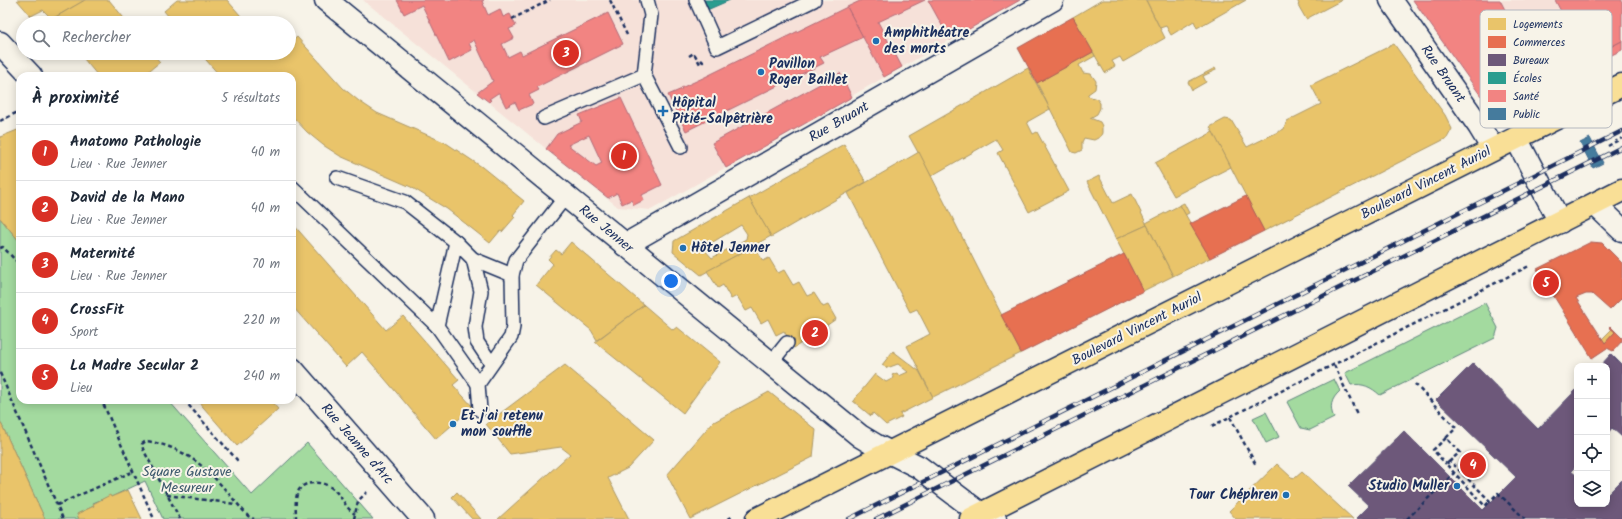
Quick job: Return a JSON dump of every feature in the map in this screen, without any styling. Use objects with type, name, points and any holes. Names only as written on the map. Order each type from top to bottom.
[{"type":"main road","name":"Boulevard Vincent Auriol","points":[[1612,90],[1622,85]]},
{"type":"main road","name":"Boulevard Vincent Auriol","points":[[757,519],[1536,128]]},
{"type":"main road","points":[[982,517],[1622,190]]},
{"type":"street","name":"Rue Jenner","points":[[326,0],[860,436],[919,468],[982,517]]},
{"type":"street","name":"Rue Bruant","points":[[625,245],[1052,0]]},
{"type":"street","name":"Rue Bruant","points":[[1391,0],[1480,128]]},
{"type":"street","points":[[0,43],[27,72]]},
{"type":"street","name":"Rue Bruant","points":[[1480,128],[1493,149]]},
{"type":"street","points":[[1516,138],[1560,222]]},
{"type":"street","points":[[1595,204],[1622,230]]},
{"type":"street","name":"Rue Jeanne d'Arc","points":[[296,374],[423,519]]},
{"type":"lane","points":[[647,0],[651,15],[644,75],[681,147]]},
{"type":"lane","points":[[696,0],[718,46],[814,0]]},
{"type":"lane","points":[[544,118],[644,75]]},
{"type":"lane","points":[[337,178],[405,202],[456,242],[473,259],[512,275]]},
{"type":"lane","points":[[296,190],[437,326],[478,384],[480,410]]},
{"type":"lane","points":[[478,384],[510,337],[513,327],[512,275],[516,260],[566,196]]},
{"type":"lane","points":[[437,326],[456,242]]},
{"type":"lane","points":[[473,259],[481,291],[475,327],[478,342],[491,363]]},
{"type":"lane","points":[[771,363],[787,343]]},
{"type":"path","points":[[512,19],[550,0]]},
{"type":"path","points":[[610,0],[628,38],[647,44]]},
{"type":"path","points":[[689,56],[694,54],[700,64],[703,62],[698,52]]},
{"type":"path","points":[[0,121],[16,113]]},
{"type":"path","points":[[1608,146],[1622,138]]},
{"type":"path","points":[[0,248],[3,247],[16,261]]},
{"type":"path","points":[[1209,427],[1529,266]]},
{"type":"path","points":[[1334,364],[1357,414]]},
{"type":"path","points":[[0,373],[63,519]]},
{"type":"path","points":[[1415,384],[1456,428],[1433,450],[1485,506],[1498,493],[1525,519]]},
{"type":"path","points":[[103,404],[154,519]]},
{"type":"path","points":[[188,404],[238,461]]},
{"type":"path","points":[[1230,417],[1256,465]]},
{"type":"path","points":[[1446,438],[1460,452],[1446,464]]},
{"type":"path","points":[[180,519],[143,449],[142,444],[146,441],[171,447],[204,467],[248,516],[254,519]]},
{"type":"path","points":[[1450,461],[1490,501]]},
{"type":"path","points":[[57,505],[132,472]]},
{"type":"path","points":[[1407,519],[1454,473]]},
{"type":"path","points":[[296,519],[296,496],[304,485],[310,483],[324,484],[332,488],[348,510],[355,514]]},
{"type":"path","points":[[354,519],[358,501],[367,492]]},
{"type":"path","points":[[167,495],[237,504]]},
{"type":"shaded area","name":"Hôpital Pitié-Salpêtrière","points":[[363,0],[1020,0],[651,210],[618,207]]},
{"type":"shaded area","points":[[1413,0],[1622,0],[1622,50],[1612,55],[1612,10],[1480,10],[1480,94]]},
{"type":"green space","name":"Square Gustave Mesureur","points":[[0,218],[16,237],[16,404],[172,404],[252,495],[307,443],[373,519],[163,519],[145,481],[111,497],[110,496],[93,503],[94,506],[77,514],[79,519],[45,519],[0,421]]},
{"type":"green space","points":[[1485,303],[1498,328],[1495,338],[1380,395],[1367,386],[1351,385],[1345,373]]},
{"type":"green space","points":[[1334,379],[1340,391],[1333,400],[1331,407],[1334,418],[1310,430],[1301,428],[1287,402]]},
{"type":"green space","points":[[1266,412],[1279,437],[1266,443],[1253,418]]},
{"type":"building: Logements","points":[[17,0],[85,0],[57,16],[49,16],[43,10],[31,16]]},
{"type":"building: Logements","points":[[85,0],[109,0],[122,16],[57,16]]},
{"type":"building: Logements","points":[[177,0],[227,0],[241,16],[168,16],[164,11]]},
{"type":"building: Logements","points":[[1102,0],[1146,0],[1165,38],[1123,62],[1120,57],[1112,61],[1115,66],[1105,73],[1073,17]]},
{"type":"building: Logements","points":[[1146,0],[1246,0],[1197,28],[1194,21],[1171,35],[1166,26],[1160,28]]},
{"type":"building: Logements","points":[[1297,0],[1342,0],[1306,19],[1298,5]]},
{"type":"building: Logements","points":[[297,37],[343,88],[359,101],[377,113],[446,143],[482,167],[524,201],[513,215],[515,217],[502,232],[500,231],[490,243],[447,209],[411,187],[340,156],[323,145],[307,132],[296,120],[296,72],[217,72],[206,60],[296,60]]},
{"type":"building: Logements","points":[[1394,44],[1445,115],[1452,129],[1447,138],[1264,231],[1210,127],[1225,119],[1231,120],[1247,147],[1284,129],[1287,121],[1321,104],[1311,85]]},
{"type":"building: Logements","points":[[1093,52],[1095,56],[1079,65],[1083,73],[1091,74],[1096,81],[1095,89],[1088,94],[1088,96],[1097,99],[1100,103],[1100,108],[1097,114],[1090,118],[1100,122],[1102,126],[1102,133],[1100,137],[1094,140],[1084,138],[1082,142],[1082,150],[1076,153],[1072,152],[1037,83]]},
{"type":"building: Logements","points":[[85,60],[158,60],[160,62],[148,72],[95,72]]},
{"type":"building: Logements","points":[[1028,68],[1050,109],[1027,122],[1033,134],[1037,132],[1069,191],[1029,212],[998,153],[1003,150],[996,139],[931,176],[909,136]]},
{"type":"building: Logements","points":[[1215,68],[1216,70],[1203,76],[1206,82],[1192,90],[1188,82]]},
{"type":"building: Logements","points":[[16,131],[16,237],[0,218],[0,137]]},
{"type":"building: Logements","points":[[1213,132],[1231,167],[1174,196],[1155,163]]},
{"type":"building: Logements","points":[[844,144],[866,182],[771,237],[749,198]]},
{"type":"building: Logements","points":[[919,152],[1021,353],[933,397],[907,346],[930,334],[917,309],[910,312],[848,193]]},
{"type":"building: Logements","points":[[1099,176],[1113,203],[1132,194],[1147,225],[1116,239],[1087,182]]},
{"type":"building: Logements","points":[[749,198],[771,236],[701,275],[673,252],[674,241]],"holes":[[[741,225],[747,234],[746,239],[712,258],[703,248]]]},
{"type":"building: Logements","points":[[1184,203],[1189,213],[1185,215],[1180,205]]},
{"type":"building: Logements","points":[[1180,205],[1210,258],[1173,276],[1146,223]]},
{"type":"building: Logements","points":[[1147,225],[1173,276],[1143,291],[1116,239]]},
{"type":"building: Logements","points":[[296,228],[386,330],[403,316],[459,380],[453,385],[473,407],[436,439],[362,352],[346,367],[296,311]]},
{"type":"building: Logements","points":[[571,242],[644,305],[597,340],[591,330],[536,285],[553,264],[548,259],[556,250],[561,254]]},
{"type":"building: Logements","points":[[754,246],[763,261],[769,258],[778,273],[784,270],[793,285],[799,282],[807,296],[814,293],[823,307],[828,305],[836,319],[794,348],[784,331],[776,335],[768,319],[761,323],[752,308],[746,311],[737,296],[731,299],[723,285],[718,288],[707,271]]},
{"type":"building: Logements","points":[[644,305],[673,330],[677,327],[720,362],[683,413],[595,342]]},
{"type":"building: Logements","points":[[1612,329],[1615,332],[1605,343],[1602,339]]},
{"type":"building: Logements","points":[[893,351],[919,371],[933,397],[900,414],[902,417],[886,425],[873,413],[871,416],[853,401],[875,374],[886,382],[894,378],[892,375],[897,373],[899,376],[908,372],[898,364],[887,368],[882,365]]},
{"type":"building: Logements","points":[[565,365],[654,440],[628,468],[608,478],[629,519],[498,519],[570,454],[561,447],[510,454],[486,424]]},
{"type":"building: Logements","points":[[769,392],[816,430],[813,457],[690,519],[667,475],[712,423]]},
{"type":"building: Logements","points":[[200,404],[274,404],[278,409],[237,446]]},
{"type":"building: Logements","points":[[0,421],[38,504],[45,519],[0,519]]},
{"type":"building: Logements","name":"Tour Chéphren","points":[[1277,464],[1291,477],[1295,478],[1302,472],[1353,519],[1236,519],[1229,511]]},
{"type":"building: Logements","points":[[128,490],[142,519],[79,519],[77,514],[94,506],[93,504],[110,495],[111,497]]},
{"type":"building: Logements","points":[[457,492],[481,519],[472,519],[452,497]]},
{"type":"building: Commerces","points":[[1073,17],[1093,52],[1037,83],[1018,48]]},
{"type":"building: Commerces","points":[[1246,196],[1264,231],[1210,258],[1190,224]]},
{"type":"building: Commerces","points":[[1591,242],[1602,243],[1622,263],[1622,298],[1610,310],[1592,294],[1586,294],[1576,298],[1605,343],[1615,332],[1609,327],[1610,326],[1622,338],[1622,341],[1613,351],[1607,348],[1592,358],[1537,269]]},
{"type":"building: Commerces","points":[[1124,254],[1143,291],[1021,353],[1001,315]]},
{"type":"building: Bureaux","points":[[1611,354],[1622,365],[1622,437],[1612,428],[1610,430],[1610,363],[1603,363]]},
{"type":"building: Bureaux","points":[[1473,363],[1538,429],[1574,392],[1574,468],[1571,471],[1574,474],[1574,507],[1610,507],[1610,492],[1622,480],[1622,519],[1356,519],[1369,506],[1348,486],[1404,431],[1483,510],[1516,477],[1436,400]]},
{"type":"building: Écoles","points":[[700,0],[730,0],[707,10]]},
{"type":"building: Santé","points":[[397,0],[484,0],[482,1],[488,15],[500,9],[503,17],[510,14],[516,26],[509,29],[514,38],[502,44],[508,57],[520,51],[522,55],[608,13],[623,44],[537,87],[539,90],[529,95],[533,104],[519,110],[515,102],[506,107],[499,93],[489,99],[491,100],[489,102],[477,93],[493,81],[474,40],[469,43],[472,50],[449,62],[422,5],[404,14]]},
{"type":"building: Santé","name":"Amphithéatre des morts","points":[[862,0],[925,0],[878,22],[902,67],[884,77],[847,7]]},
{"type":"building: Santé","name":"Amphithéatre des morts","points":[[928,0],[1020,0],[950,40]]},
{"type":"building: Santé","points":[[1413,0],[1500,0],[1505,10],[1480,10],[1480,95]]},
{"type":"building: Santé","points":[[1555,0],[1622,0],[1622,41],[1612,46],[1612,10],[1560,10]]},
{"type":"building: Santé","name":"Pavillon Roger Baillet","points":[[847,7],[863,37],[820,57],[824,63],[686,131],[668,95]]},
{"type":"building: Santé","points":[[1622,41],[1622,50],[1612,55],[1612,46]]},
{"type":"building: Santé","points":[[840,73],[852,97],[726,168],[712,143]]},
{"type":"building: Santé","points":[[621,98],[662,185],[642,195],[644,200],[634,205],[631,200],[622,204],[617,193],[608,198],[546,149],[557,134],[582,122],[579,115]],"holes":[[[589,135],[602,163],[596,166],[568,145]]]},
{"type":"building: Public","points":[[1590,138],[1603,163],[1593,168],[1580,143]]},
{"type":"railway","points":[[849,519],[1622,131]]},
{"type":"railway","points":[[876,519],[1622,147]]},
{"type":"place","name":"Amphithéatre des morts","points":[[876,41]]},
{"type":"place","name":"Maternité","points":[[566,53]]},
{"type":"place","name":"Pavillon Roger Baillet","points":[[761,72]]},
{"type":"place","name":"Hôpital Pitié-Salpêtrière","points":[[663,111]]},
{"type":"place","name":"Anatomo Pathologie","points":[[624,156]]},
{"type":"place","name":"Hôtel Jenner","points":[[683,248]]},
{"type":"place","name":"La Madre Secular 2","points":[[1546,283]]},
{"type":"place","name":"David de la Mano","points":[[815,333]]},
{"type":"place","name":"Et j'ai retenu mon souffle","points":[[453,424]]},
{"type":"place","name":"CrossFit","points":[[1473,465]]},
{"type":"place","name":"Studio Muller","points":[[1457,486]]},
{"type":"place","name":"Tour Chéphren","points":[[1286,495]]}]
